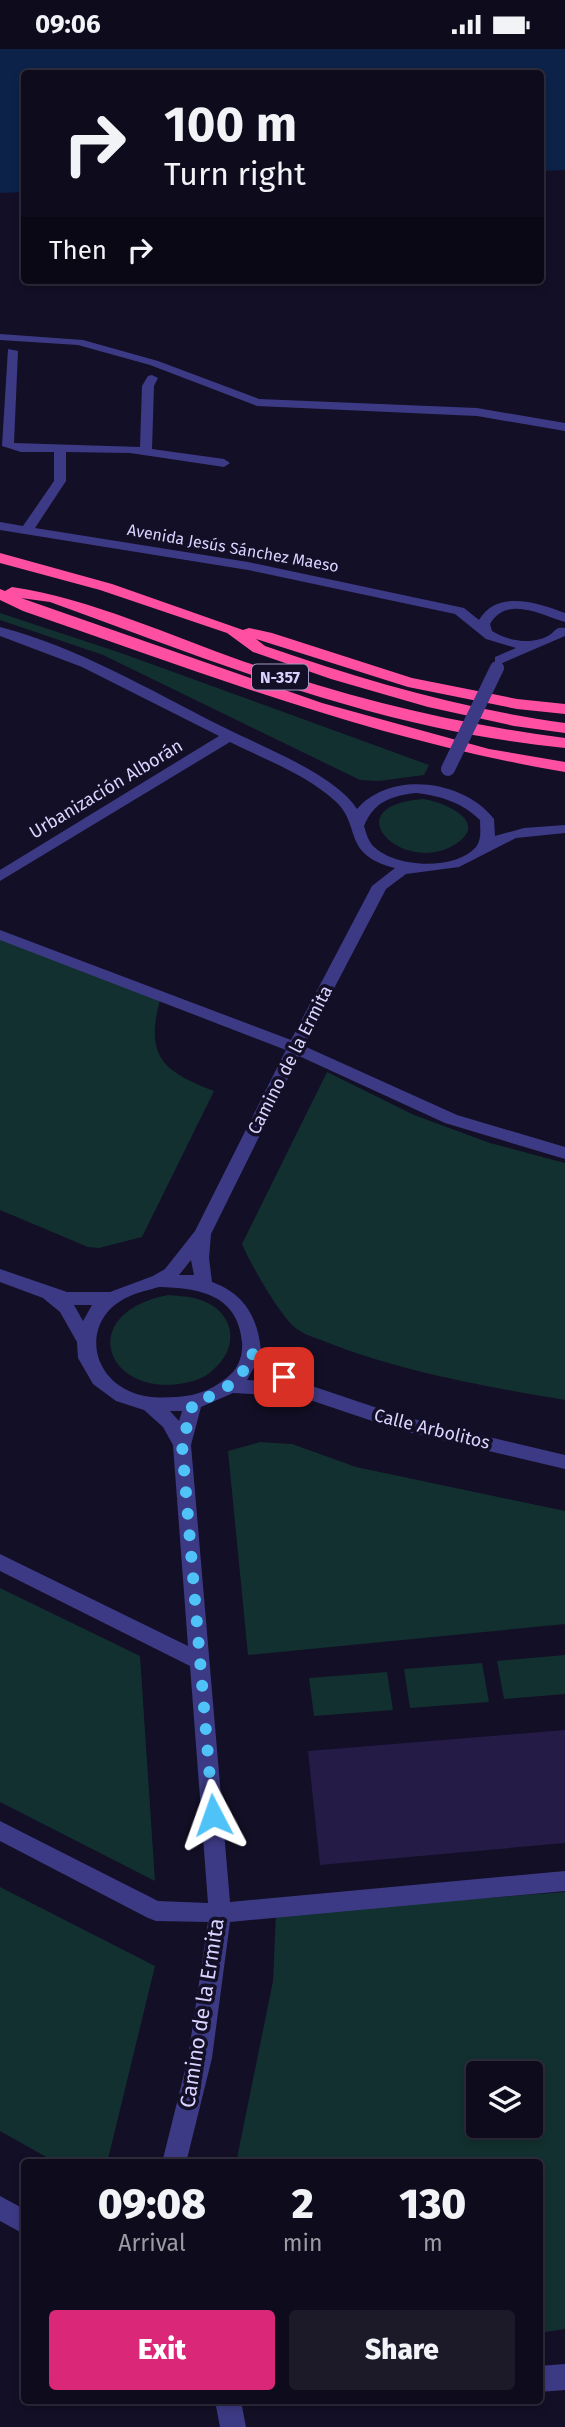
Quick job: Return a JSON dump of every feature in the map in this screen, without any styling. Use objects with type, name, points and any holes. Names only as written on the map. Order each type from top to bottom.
[{"type":"highway","name":"N-357","points":[[0,558],[106,587],[233,630],[259,649],[350,680],[428,702],[514,721],[565,728]]},
{"type":"highway","name":"N-357","points":[[0,592],[52,598],[320,691],[413,718],[513,739],[565,743]]},
{"type":"highway","points":[[0,592],[29,608],[316,707],[488,754],[565,767]]},
{"type":"highway","points":[[233,630],[266,636],[408,683],[506,702],[565,709]]},
{"type":"street","points":[[0,337],[79,342],[165,367],[257,402],[477,412],[565,427]]},
{"type":"street","points":[[12,351],[7,443],[11,447],[146,452],[224,463]]},
{"type":"street","points":[[146,452],[148,386],[152,378]]},
{"type":"street","points":[[27,530],[60,481],[60,447]]},
{"type":"street","name":"Avenida Jesús Sánchez Maeso","points":[[0,526],[248,566],[459,611],[521,603],[541,607],[561,623]]},
{"type":"street","points":[[438,791],[499,664],[499,649],[488,633],[485,617],[499,607]]},
{"type":"street","name":"Avenida Jesús Sánchez Maeso","points":[[459,611],[488,633]]},
{"type":"street","points":[[499,664],[555,637],[561,623]]},
{"type":"street","points":[[0,631],[87,664],[313,778],[336,794],[350,809],[358,836],[373,853],[378,866],[380,886],[401,871],[415,867]]},
{"type":"street","points":[[488,633],[511,644],[536,645]]},
{"type":"street","name":"Urbanización Alborán","points":[[0,876],[231,736]]},
{"type":"street","points":[[356,827],[364,809],[383,796],[414,789],[438,791],[459,796],[481,810],[489,829],[482,847]]},
{"type":"street","points":[[373,853],[393,863],[415,867],[448,866],[512,834],[565,829]]},
{"type":"street","name":"Camino de la Ermita","points":[[159,1281],[171,1273],[202,1234],[380,886]]},
{"type":"street","points":[[0,935],[295,1048],[451,1119],[565,1153]]},
{"type":"street","name":"Camino de la Ermita","points":[[202,1234],[200,1258],[204,1285]]},
{"type":"street","points":[[0,1275],[46,1294],[66,1307],[84,1338]]},
{"type":"street","points":[[159,1281],[186,1281],[204,1285],[236,1303],[252,1330],[254,1345],[251,1353],[241,1374],[229,1386],[193,1403],[151,1405],[114,1392],[100,1381],[90,1368],[84,1353],[84,1338],[89,1324],[111,1298],[128,1289],[159,1281]]},
{"type":"street","points":[[46,1294],[79,1300],[111,1298]]},
{"type":"street","name":"Calle Arbolitos","points":[[251,1353],[302,1391]]},
{"type":"street","name":"Calle Arbolitos","points":[[229,1386],[302,1391],[399,1423],[565,1462]]},
{"type":"street","name":"Camino de la Ermita","points":[[175,2159],[200,2058],[220,1913],[182,1445],[193,1403]]},
{"type":"street","points":[[151,1405],[170,1422],[182,1445]]},
{"type":"street","points":[[0,1562],[201,1663]]},
{"type":"street","points":[[0,1830],[156,1912],[220,1913],[565,1881]]},
{"type":"street","points":[[0,2207],[21,2220]]},
{"type":"street","points":[[543,2379],[565,2377]]},
{"type":"street","points":[[229,2404],[233,2427]]},
{"type":"green space","points":[[0,613],[121,653],[429,765],[424,775],[379,781],[360,780],[103,655],[0,620]]},
{"type":"green space","points":[[423,799],[442,804],[461,815],[467,822],[468,829],[464,837],[454,845],[434,852],[415,852],[398,846],[385,836],[379,825],[382,813],[396,804]]},
{"type":"green space","points":[[0,937],[160,1000],[155,1035],[162,1059],[182,1076],[214,1091],[142,1237],[99,1248],[88,1247],[0,1210]]},
{"type":"green space","points":[[327,1072],[414,1115],[490,1143],[565,1163],[565,1400],[475,1384],[383,1361],[303,1333],[283,1314],[242,1244]]},
{"type":"green space","points":[[168,1295],[194,1298],[218,1310],[225,1318],[230,1339],[222,1360],[206,1376],[179,1384],[154,1384],[133,1377],[119,1365],[111,1350],[112,1334],[120,1318],[139,1304]]},
{"type":"green space","points":[[260,1442],[292,1444],[356,1467],[565,1511],[565,1624],[248,1655],[228,1451]]},
{"type":"green space","points":[[0,1588],[140,1656],[155,1881],[0,1802]]},
{"type":"green space","points":[[565,1655],[565,1694],[504,1699],[497,1661]]},
{"type":"green space","points":[[482,1663],[489,1702],[410,1708],[404,1669]]},
{"type":"green space","points":[[387,1672],[393,1710],[314,1716],[309,1678]]},
{"type":"green space","points":[[0,1887],[155,1966],[108,2159],[50,2159],[0,2131]]},
{"type":"green space","points":[[565,1892],[565,2329],[543,2332],[543,2159],[237,2159],[273,1981],[276,1914]]},
{"type":"water","points":[[0,49],[565,49],[565,170],[544,171],[544,70],[21,70],[21,192],[0,193]]},
{"type":"building","points":[[565,1730],[565,1843],[320,1865],[308,1751]]},
{"type":"route","points":[[213,1815],[182,1445],[193,1403],[229,1386],[241,1374],[250,1360],[251,1353],[284,1377]]}]
